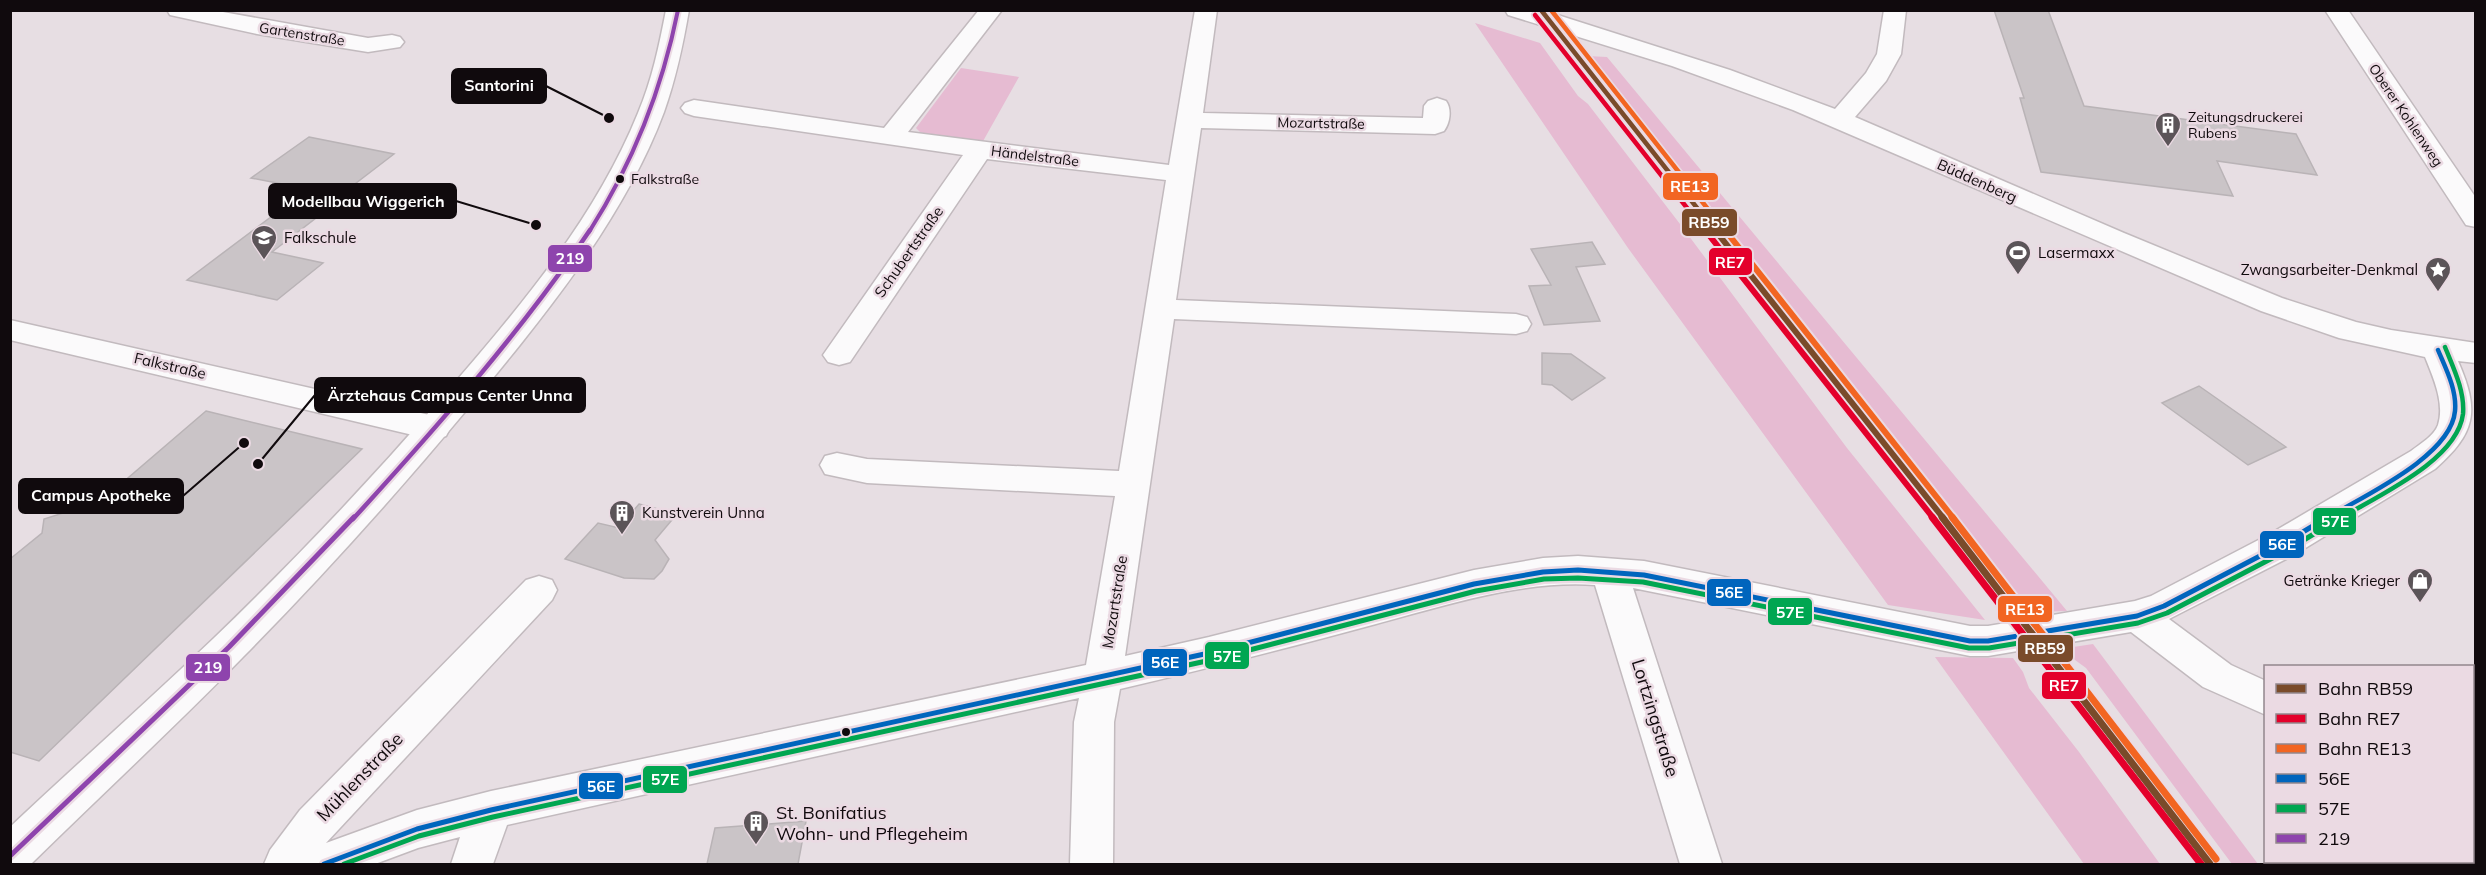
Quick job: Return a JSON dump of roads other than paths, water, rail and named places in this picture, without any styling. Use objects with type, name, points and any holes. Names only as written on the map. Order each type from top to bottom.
[{"type":"street","name":"Gartenstraße","points":[[178,10],[257,27],[368,45],[392,42]]},
{"type":"street","points":[[10,856],[235,641],[357,515],[434,428],[556,278],[614,186],[655,103],[674,45],[678,10]]},
{"type":"street","points":[[891,137],[991,10]]},
{"type":"street","name":"Mozartstraße","points":[[1092,864],[1094,722],[1134,484],[1179,174],[1206,10]]},
{"type":"street","name":"Büddenberg","points":[[1516,10],[1681,62],[1839,120],[1978,183],[2269,305],[2379,340],[2438,350],[2475,353]]},
{"type":"street","points":[[1839,120],[1877,76],[1889,54],[1895,10]]},
{"type":"street","name":"Oberer Kohlenweg","points":[[2336,10],[2475,219]]},
{"type":"street","name":"Mozartstraße","points":[[1188,120],[1435,126],[1437,106]]},
{"type":"street","name":"Händelstraße","points":[[694,108],[980,150],[1179,174]]},
{"type":"street","name":"Schubertstraße","points":[[839,355],[980,150]]},
{"type":"street","points":[[1161,309],[1516,324]]},
{"type":"street","name":"Falkstraße","points":[[10,330],[434,428]]},
{"type":"street","points":[[324,864],[417,828],[491,810],[1209,653],[1501,579],[1543,572],[1609,571],[1644,575],[1970,641],[1988,641],[2137,616],[2210,584],[2281,545],[2423,460],[2444,443],[2454,426],[2455,407],[2448,370],[2438,350]]},
{"type":"street","points":[[837,465],[867,471],[1134,484]]},
{"type":"street","name":"Lortzingstraße","points":[[1609,571],[1701,864]]},
{"type":"street","name":"Mühlenstraße","points":[[285,864],[315,824],[539,590]]},
{"type":"street","points":[[2137,616],[2217,676],[2264,699]]},
{"type":"street","points":[[472,864],[491,810]]},
{"type":"rail line","name":"RB59","points":[[1541,10],[2019,614],[2210,864]]},
{"type":"rail line","name":"RE13","points":[[1551,10],[2025,609],[2216,859]]},
{"type":"rail line","name":"RE7","points":[[1535,15],[2013,619],[2201,864]]},
{"type":"place","name":"Santorini","points":[[609,118]]},
{"type":"place","name":"Zeitungsdruckerei Rubens","points":[[2168,148]]},
{"type":"place","name":"Falkstraße","points":[[620,179]]},
{"type":"place","name":"Modellbau Wiggerich","points":[[536,225]]},
{"type":"place","name":"Falkschule","points":[[264,261]]},
{"type":"place","name":"Lasermaxx","points":[[2018,276]]},
{"type":"place","name":"Zwangsarbeiter-Denkmal","points":[[2438,293]]},
{"type":"place","name":"Campus Apotheke","points":[[244,443]]},
{"type":"place","name":"Ärztehaus Campus Center Unna","points":[[258,464]]},
{"type":"place","name":"Kunstverein Unna","points":[[622,536]]},
{"type":"place","name":"Getränke Krieger","points":[[2420,604]]},
{"type":"place","name":"St. Bonifatius Wohn- und Pflegeheim","points":[[756,846]]}]
